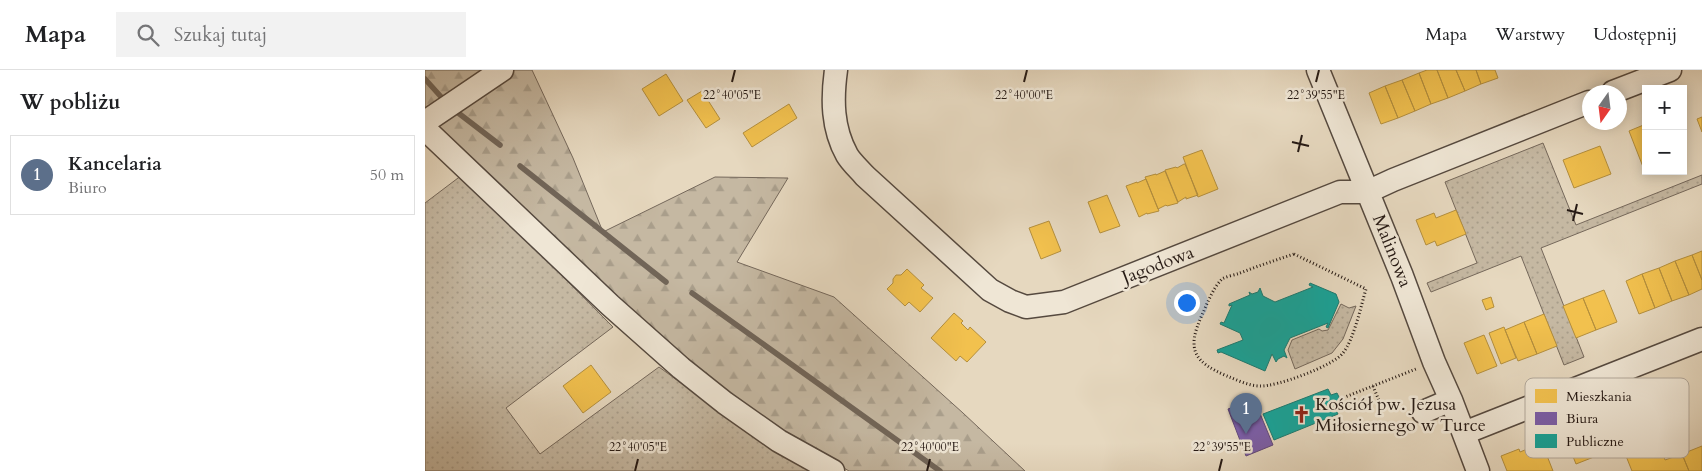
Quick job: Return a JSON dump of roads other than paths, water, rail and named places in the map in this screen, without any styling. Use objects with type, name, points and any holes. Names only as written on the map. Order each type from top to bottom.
[{"type":"street","points":[[425,122],[502,70]]},
{"type":"street","name":"Jagodowa","points":[[836,70],[833,93],[835,116],[838,136],[848,156],[865,176],[990,290],[1026,307],[1064,302],[1340,192],[1367,192],[1582,105]]},
{"type":"street","name":"Malinowa","points":[[1318,70],[1402,276],[1478,471]]},
{"type":"street","points":[[1627,86],[1669,70]]},
{"type":"street","points":[[425,129],[611,305],[681,368],[725,404],[779,442],[833,471]]},
{"type":"street","points":[[1603,378],[1702,339]]},
{"type":"street","points":[[1423,412],[1451,400]]},
{"type":"street","points":[[1464,433],[1525,409]]},
{"type":"waterway","points":[[425,79],[443,99]]},
{"type":"waterway","points":[[457,112],[500,145]]},
{"type":"waterway","points":[[520,166],[666,282]]},
{"type":"waterway","points":[[692,293],[940,471]]},
{"type":"place","name":"Kościół pw. Jezusa Miłosiernego w Turce","points":[[1301,414]]},
{"type":"place","name":"Kancelaria","points":[[1246,434]]}]
